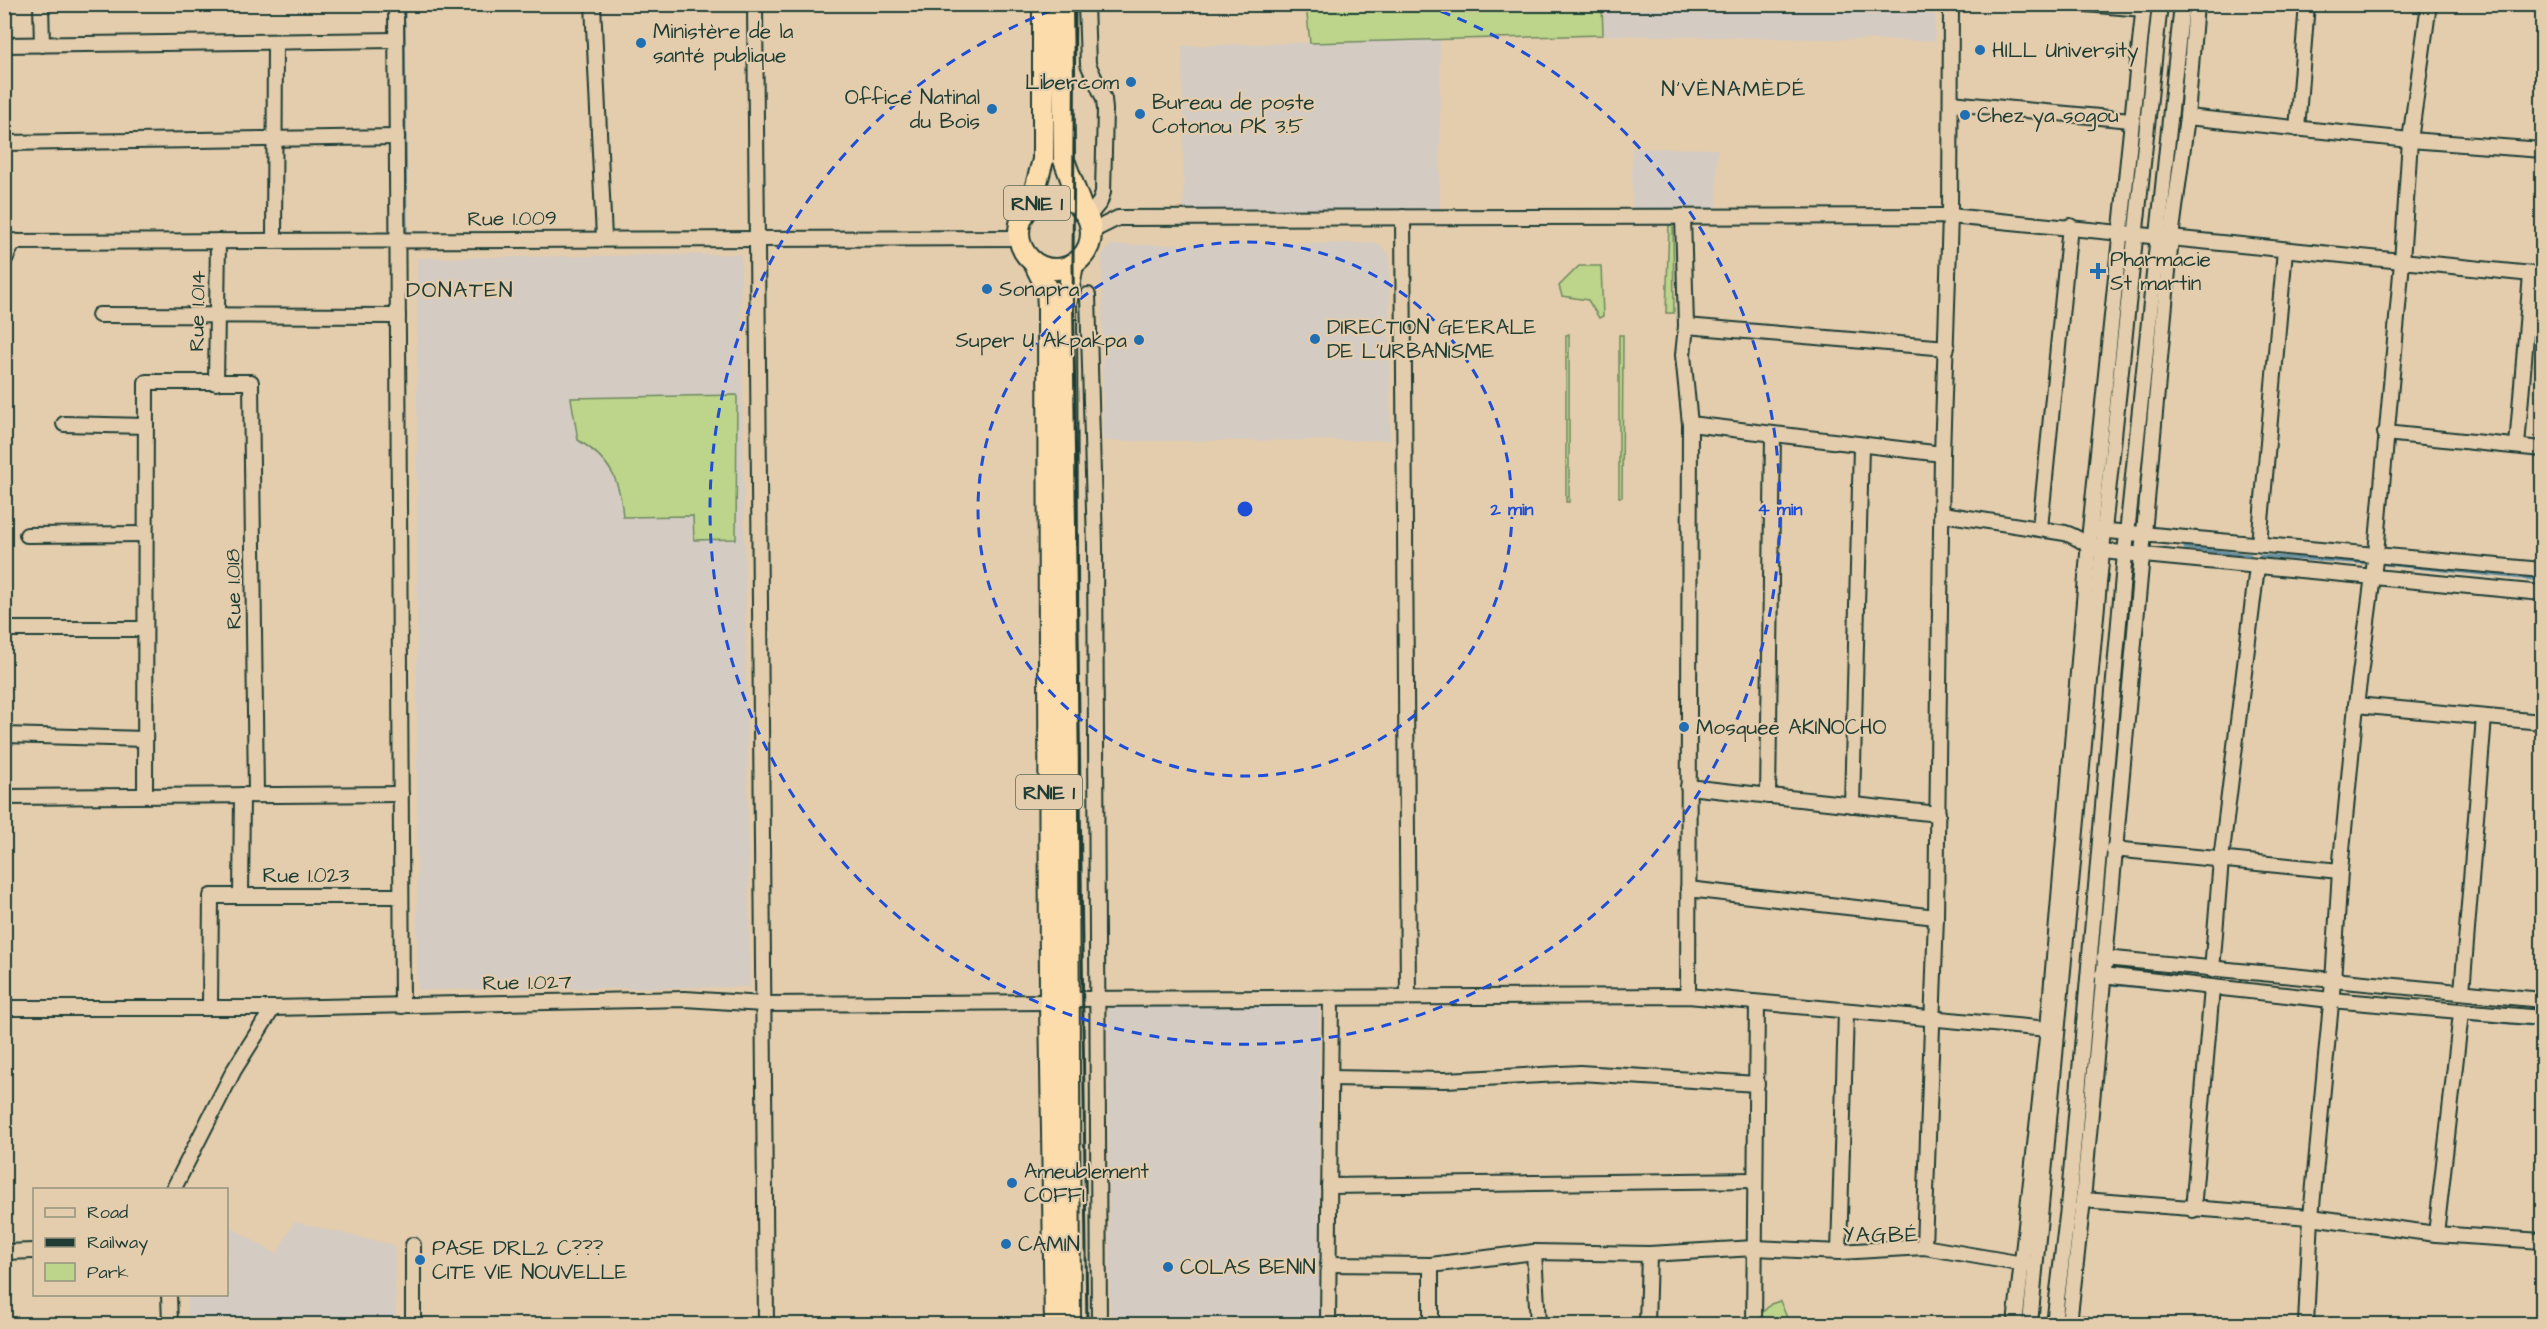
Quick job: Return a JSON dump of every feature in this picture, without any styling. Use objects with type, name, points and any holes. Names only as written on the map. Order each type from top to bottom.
[{"type":"highway","name":"RNIE 1","points":[[1043,4],[1044,154],[1042,174],[1030,208],[1022,221],[1020,238],[1024,252],[1034,263],[1047,289],[1048,308],[1059,1000],[1070,1324]]},
{"type":"highway","name":"RNIE 1","points":[[1055,1324],[1066,305],[1073,264],[1085,253],[1086,221],[1064,160],[1062,4]]},
{"type":"highway","name":"RNIE 1","points":[[1030,208],[1040,201],[1055,198],[1070,201],[1086,221]]},
{"type":"highway","points":[[1034,263],[1053,269],[1073,264]]},
{"type":"street","points":[[41,4],[42,45]]},
{"type":"street","points":[[396,4],[402,1005]]},
{"type":"street","points":[[593,4],[604,238]]},
{"type":"street","points":[[755,4],[766,1324]]},
{"type":"street","points":[[1086,4],[1088,64],[1104,99],[1106,110],[1103,192],[1100,202],[1086,221]]},
{"type":"street","points":[[1924,1247],[1934,1019],[1943,514],[1942,454],[1950,216],[1951,4]]},
{"type":"street","points":[[2030,1324],[2104,530],[2127,232],[2131,120],[2144,7],[2086,4]]},
{"type":"street","points":[[2015,1324],[2048,1029],[2088,547],[2127,232],[2160,4]]},
{"type":"street","points":[[2085,1324],[2069,1324],[2083,1200],[2113,849],[2126,739],[2181,4]]},
{"type":"street","points":[[2054,1324],[2068,1209],[2125,553],[2164,237],[2187,117],[2196,4]]},
{"type":"street","points":[[2297,129],[2307,4]]},
{"type":"street","points":[[2306,1324],[2311,1217],[2333,982],[2340,871],[2356,705],[2376,553],[2385,433],[2403,262],[2410,140],[2428,4]]},
{"type":"street","points":[[4,45],[396,40]]},
{"type":"street","points":[[273,241],[275,42]]},
{"type":"street","points":[[1951,103],[2131,120]]},
{"type":"street","points":[[2187,117],[2410,140],[2542,150]]},
{"type":"street","points":[[4,143],[397,137]]},
{"type":"street","points":[[1683,216],[1686,326],[1683,355],[1690,424],[1688,996]]},
{"type":"street","points":[[1086,221],[1118,218],[1950,216],[2070,226],[2285,250],[2537,274],[2517,446]]},
{"type":"street","points":[[1403,218],[1408,997]]},
{"type":"street","points":[[2040,528],[2070,226]]},
{"type":"street","name":"Rue 1.009","points":[[9,242],[1020,238]]},
{"type":"street","name":"Rue 1.014","points":[[216,383],[219,316],[218,241]]},
{"type":"street","points":[[4,261],[9,242]]},
{"type":"street","points":[[2259,544],[2285,250]]},
{"type":"street","points":[[1088,295],[1095,544],[1099,1324]]},
{"type":"street","points":[[99,315],[398,316]]},
{"type":"street","points":[[1686,326],[1947,348]]},
{"type":"street","points":[[145,795],[146,382],[216,383]]},
{"type":"street","name":"Rue 1.018","points":[[216,383],[251,382],[249,795],[241,896]]},
{"type":"street","points":[[64,424],[146,426]]},
{"type":"street","points":[[1690,424],[1773,436],[1942,454]]},
{"type":"street","points":[[2385,433],[2542,449]]},
{"type":"street","points":[[1768,796],[1773,436]]},
{"type":"street","points":[[1852,805],[1861,446]]},
{"type":"street","points":[[1943,514],[2040,528],[2076,536],[2088,547],[2102,551],[2542,593]]},
{"type":"street","points":[[2076,536],[2090,530],[2104,530],[2376,553],[2542,570]]},
{"type":"street","points":[[27,535],[145,534]]},
{"type":"street","points":[[2212,970],[2221,860],[2257,567]]},
{"type":"street","points":[[4,629],[145,630]]},
{"type":"street","points":[[2356,705],[2542,722]]},
{"type":"street","points":[[2462,992],[2484,717]]},
{"type":"street","points":[[4,735],[144,739]]},
{"type":"street","points":[[1688,788],[1938,814]]},
{"type":"street","points":[[4,797],[401,794]]},
{"type":"street","points":[[2113,849],[2340,871]]},
{"type":"street","points":[[1689,889],[1936,917]]},
{"type":"street","name":"Rue 1.023","points":[[210,1006],[211,897],[401,896]]},
{"type":"street","points":[[2104,958],[2333,982],[2542,1000]]},
{"type":"street","points":[[2102,975],[2461,1013],[2542,1018]]},
{"type":"street","points":[[2193,1210],[2212,988]]},
{"type":"street","name":"Rue 1.027","points":[[4,1008],[210,1006],[273,1008],[685,999],[763,1004],[1096,999],[1688,996],[2048,1029]]},
{"type":"street","points":[[1328,1324],[1331,998]]},
{"type":"street","points":[[1754,1324],[1757,1003]]},
{"type":"street","points":[[174,1188],[234,1070],[273,1008]]},
{"type":"street","points":[[1839,1252],[1846,1011]]},
{"type":"street","points":[[2436,1234],[2461,1013]]},
{"type":"street","points":[[1330,1078],[1445,1080],[1581,1073],[1757,1084]]},
{"type":"street","points":[[1329,1186],[1755,1180]]},
{"type":"street","points":[[2083,1200],[2311,1217],[2436,1234],[2542,1241]]},
{"type":"street","points":[[413,1245],[413,1324]]},
{"type":"street","points":[[1328,1264],[1431,1265],[1534,1252],[1649,1254],[1755,1248],[1839,1252],[1924,1247],[2023,1264]]},
{"type":"street","points":[[4,1252],[33,1251]]},
{"type":"street","points":[[1534,1252],[1538,1324]]},
{"type":"street","points":[[1647,1324],[1649,1254]]},
{"type":"street","points":[[1431,1265],[1431,1324]]},
{"type":"street","points":[[170,1296],[170,1324]]},
{"type":"shaded area","points":[[1602,5],[1935,5],[1935,41],[1603,35]]},
{"type":"shaded area","points":[[1440,39],[1440,211],[1184,212],[1182,46]]},
{"type":"shaded area","points":[[1632,148],[1717,149],[1717,211],[1632,210]]},
{"type":"shaded area","points":[[1377,243],[1389,254],[1390,440],[1103,441],[1102,255],[1111,245]]},
{"type":"shaded area","points":[[741,254],[750,987],[417,990],[417,258]]},
{"type":"shaded area","points":[[1319,999],[1319,1324],[1110,1324],[1108,1002]]},
{"type":"shaded area","points":[[294,1222],[394,1245],[396,1324],[187,1324],[187,1296],[228,1296],[228,1226],[277,1254]]},
{"type":"green space","points":[[1306,5],[1602,5],[1603,35],[1310,43]]},
{"type":"green space","points":[[1669,225],[1673,225],[1674,313],[1666,313]]},
{"type":"green space","points":[[1579,266],[1601,266],[1603,316],[1599,318],[1588,300],[1562,296],[1559,286]]},
{"type":"green space","points":[[1569,334],[1569,502],[1566,502],[1566,335]]},
{"type":"green space","points":[[1619,335],[1623,335],[1622,497],[1619,497]]},
{"type":"green space","points":[[737,395],[736,539],[694,540],[693,516],[623,517],[622,504],[612,472],[599,455],[578,440],[571,398]]},
{"type":"green space","points":[[1780,1301],[1788,1320],[1793,1324],[1761,1324],[1761,1314],[1771,1304]]},
{"type":"waterway","points":[[404,4],[404,17]]},
{"type":"waterway","points":[[404,23],[406,233]]},
{"type":"waterway","points":[[2185,548],[2250,555]]},
{"type":"waterway","points":[[2260,556],[2367,563]]},
{"type":"waterway","points":[[2384,564],[2542,580]]},
{"type":"waterway","points":[[2107,984],[2208,993]]},
{"type":"waterway","points":[[2425,1015],[2457,1018]]},
{"type":"waterway","points":[[2464,1019],[2542,1026]]},
{"type":"railway","points":[[1075,4],[1073,264],[1087,1324]]},
{"type":"place","name":"Ministère de la santé publique","points":[[641,43]]},
{"type":"place","name":"HILL University","points":[[1980,50]]},
{"type":"place","name":"Libercom","points":[[1131,82]]},
{"type":"place","name":"Office Natinal du Bois","points":[[992,109]]},
{"type":"place","name":"Bureau de poste Cotonou PK 3.5","points":[[1140,114]]},
{"type":"place","name":"Chez ya sogou","points":[[1965,115]]},
{"type":"place","name":"Pharmacie St martin","points":[[2098,271]]},
{"type":"place","name":"Sonapra","points":[[987,289]]},
{"type":"place","name":"DIRECTION GE'ERALE DE L'URBANISME","points":[[1315,339]]},
{"type":"place","name":"Super U Akpakpa","points":[[1139,340]]},
{"type":"place","name":"Mosquee AKINOCHO","points":[[1684,727]]},
{"type":"place","name":"Ameublement COFFI","points":[[1012,1183]]},
{"type":"place","name":"CAMIN","points":[[1006,1244]]},
{"type":"place","name":"PASE DRL2 C??? CITE VIE NOUVELLE","points":[[420,1260]]},
{"type":"place","name":"COLAS BENIN","points":[[1168,1267]]},
{"type":"district","name":"N'VÈNAMÈDÉ","points":[[1734,88]]},
{"type":"district","name":"DONATEN","points":[[460,289]]},
{"type":"district","name":"YAGBÉ","points":[[1881,1234]]}]
